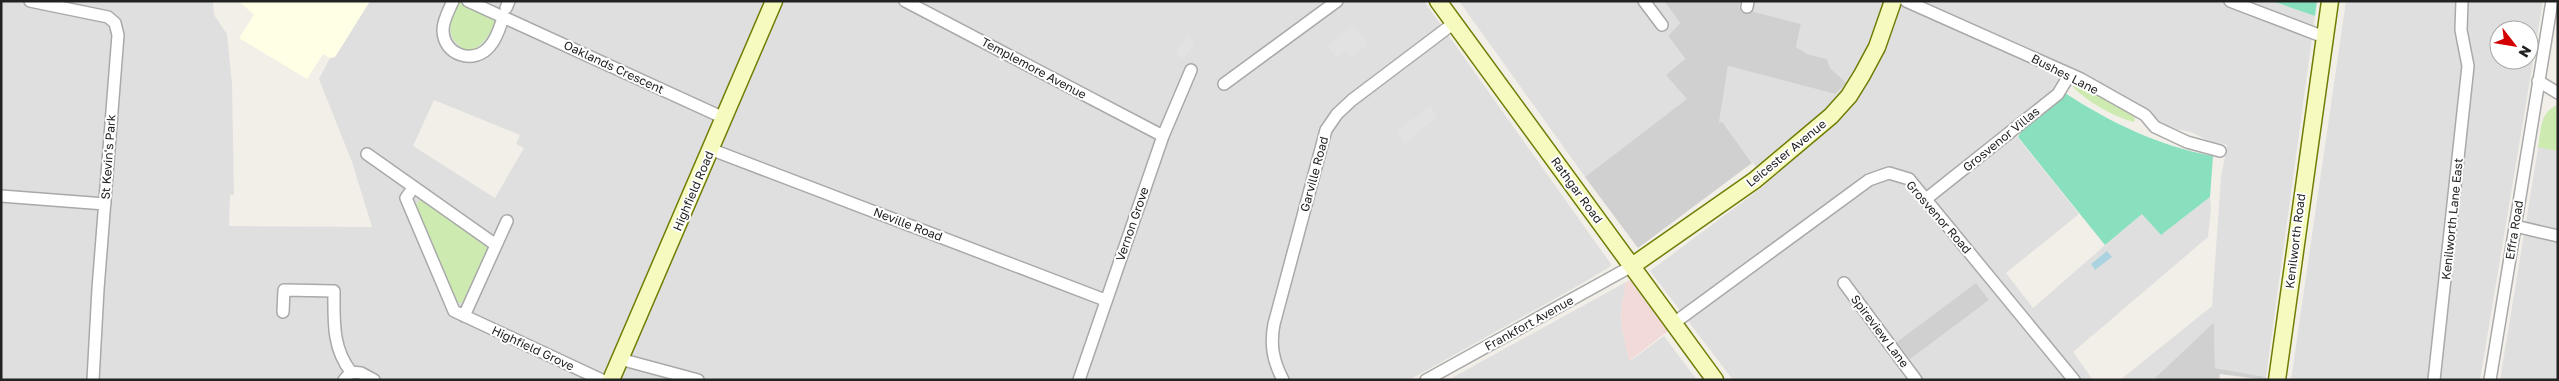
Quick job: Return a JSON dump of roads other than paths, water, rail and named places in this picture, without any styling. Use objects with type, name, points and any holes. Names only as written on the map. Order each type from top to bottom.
[{"type":"street","name":"St Kevin's Park","points":[[30,1],[108,18],[115,23],[118,36],[93,380]]},
{"type":"street","points":[[453,1],[444,22],[444,38],[453,51],[469,57],[484,51],[495,38],[506,9]]},
{"type":"street","name":"Oaklands Crescent","points":[[468,1],[506,9],[724,118]]},
{"type":"street","name":"Highfield Road","points":[[611,380],[774,1]]},
{"type":"street","name":"Templemore Avenue","points":[[905,1],[1162,136]]},
{"type":"street","points":[[1224,84],[1337,1]]},
{"type":"street","points":[[1644,1],[1662,25]]},
{"type":"street","name":"Leicester Avenue","points":[[1632,266],[1759,176],[1831,116],[1849,96],[1877,47],[1893,1]]},
{"type":"street","name":"Bushes Lane","points":[[1906,1],[2070,74],[2145,115],[2155,127],[2186,142],[2220,152]]},
{"type":"street","points":[[2230,1],[2324,37]]},
{"type":"street","name":"Kenilworth Road","points":[[2278,380],[2314,102],[2330,1]]},
{"type":"street","name":"Kenilworth Lane East","points":[[2434,380],[2467,58],[2461,30],[2462,1]]},
{"type":"street","name":"Effra Road","points":[[2490,380],[2552,1]]},
{"type":"street","name":"Rathgar Road","points":[[1440,2],[1715,380]]},
{"type":"street","name":"Garville Road","points":[[1283,380],[1273,358],[1271,339],[1326,130],[1337,114],[1352,100],[1454,23]]},
{"type":"street","name":"Vernon Grove","points":[[1079,380],[1162,136],[1191,70]]},
{"type":"street","name":"Grosvenor Villas","points":[[1926,199],[2058,94],[2070,74]]},
{"type":"street","points":[[2538,81],[2558,93]]},
{"type":"street","name":"Neville Road","points":[[710,149],[1105,300]]},
{"type":"street","points":[[367,154],[413,188],[496,244]]},
{"type":"street","name":"Grosvenor Road","points":[[1674,324],[1868,180],[1889,173],[1909,179],[2074,380]]},
{"type":"street","name":"Highfield Grove","points":[[413,188],[406,198],[454,311],[602,380]]},
{"type":"street","points":[[1,196],[105,204]]},
{"type":"street","points":[[464,316],[507,221]]},
{"type":"street","points":[[2515,226],[2558,236]]},
{"type":"street","name":"Frankfort Avenue","points":[[1426,380],[1444,375],[1632,266]]},
{"type":"street","name":"Spireview Lane","points":[[1844,283],[1916,380]]},
{"type":"street","points":[[283,312],[284,290],[334,291],[334,329],[347,376],[361,373],[374,380]]},
{"type":"street","points":[[620,359],[698,380]]},
{"type":"water","points":[[2107,251],[2112,257],[2095,270],[2091,264]]}]
